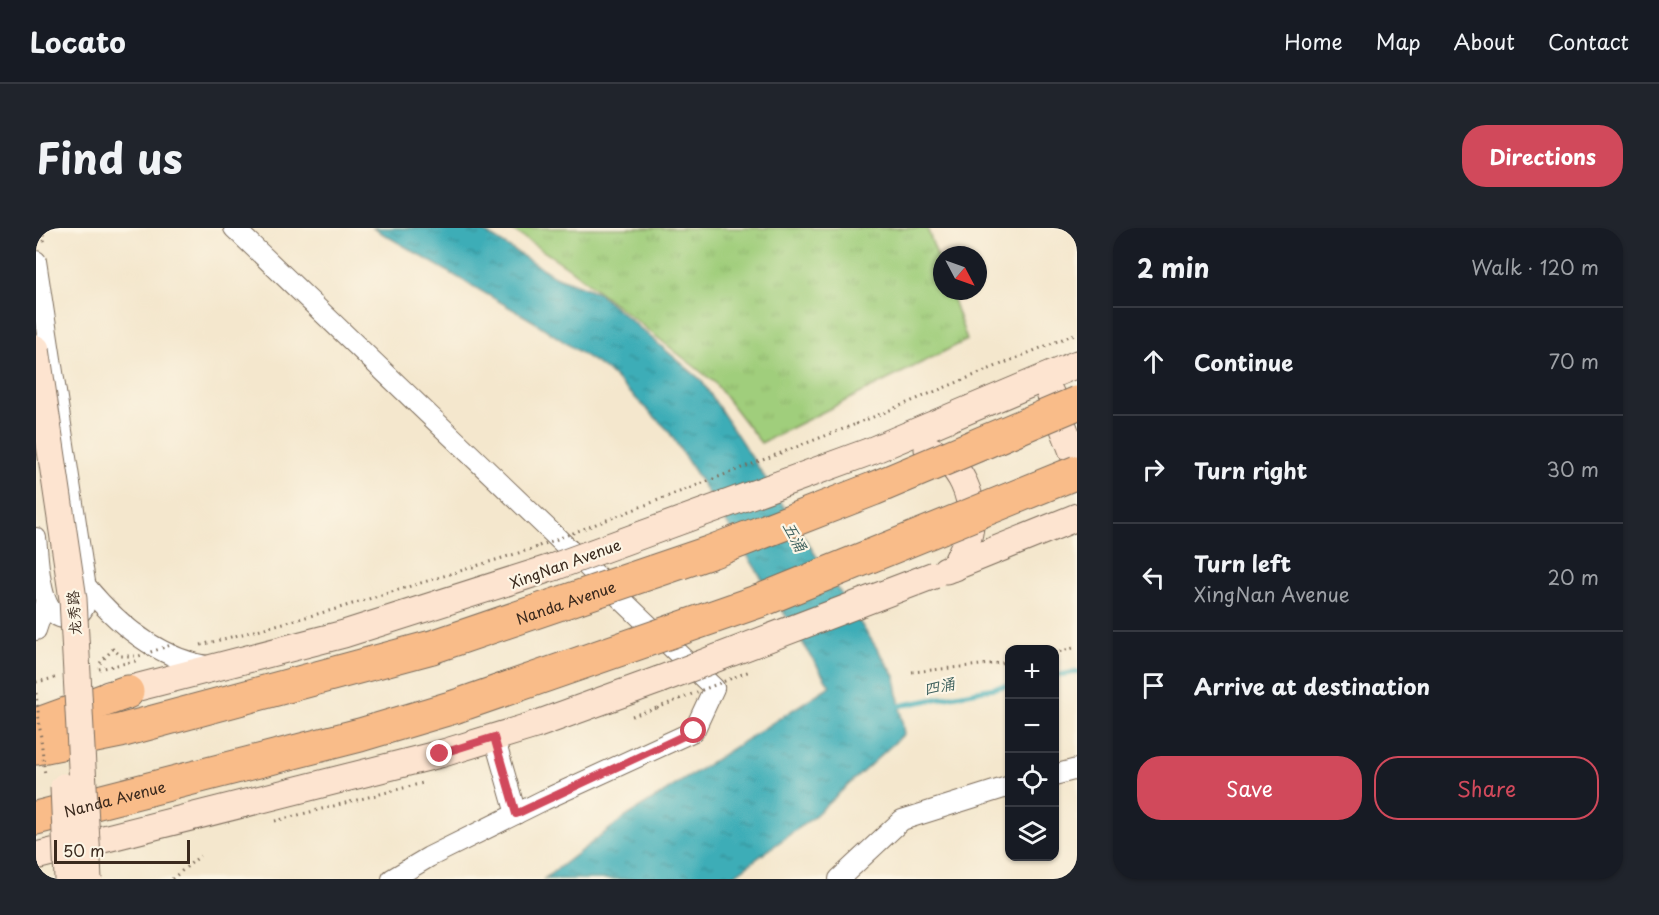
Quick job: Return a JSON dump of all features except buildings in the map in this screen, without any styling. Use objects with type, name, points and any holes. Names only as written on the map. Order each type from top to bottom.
[{"type":"highway","name":"Nanda Avenue","points":[[36,748],[120,731],[432,647],[711,552],[873,489],[1077,403]]},
{"type":"highway","name":"Nanda Avenue","points":[[36,818],[349,738],[454,707],[762,600],[1077,472]]},
{"type":"highway","points":[[36,725],[127,692]]},
{"type":"main road","name":"龙秀路","points":[[36,349],[74,599],[88,879]]},
{"type":"main road","name":"XingNan Avenue","points":[[36,710],[127,692],[344,634],[547,557],[871,451],[1077,364]]},
{"type":"main road","points":[[1044,378],[1077,462]]},
{"type":"main road","points":[[897,440],[940,453],[959,474],[967,490],[973,508],[969,535],[944,571]]},
{"type":"main road","name":"龙秀路","points":[[36,460],[55,602],[69,879]]},
{"type":"main road","points":[[36,856],[440,754],[494,737],[659,680],[944,571],[1077,517]]},
{"type":"street","points":[[234,228],[714,688],[694,731],[429,856],[392,879]]},
{"type":"street","points":[[36,261],[87,602],[79,614],[73,617],[59,617],[53,614],[45,603]]},
{"type":"street","points":[[36,538],[45,603],[36,630]]},
{"type":"street","points":[[86,586],[112,617],[140,639],[172,648],[198,665],[219,668]]},
{"type":"street","points":[[494,737],[516,814]]},
{"type":"street","points":[[1059,774],[1077,769]]},
{"type":"street","points":[[846,876],[902,820],[1005,788]]},
{"type":"path","points":[[121,656],[139,656],[547,557],[856,424],[1077,333]]},
{"type":"path","points":[[1059,651],[1077,646]]},
{"type":"path","points":[[91,671],[172,648]]},
{"type":"path","points":[[912,672],[1005,663]]},
{"type":"path","points":[[36,682],[58,677]]},
{"type":"path","points":[[172,879],[200,856]]},
{"type":"green space","points":[[509,228],[927,228],[934,246],[933,300],[953,300],[967,340],[761,443],[714,382],[569,268]]},
{"type":"water","name":"五涌","points":[[373,228],[478,228],[554,276],[597,292],[701,380],[895,676],[904,734],[811,819],[729,879],[544,879],[624,818],[830,686],[668,430],[609,372],[533,321]]},
{"type":"waterway","name":"四涌","points":[[1059,675],[1077,672]]},
{"type":"waterway","name":"四涌","points":[[893,707],[1005,686]]},
{"type":"route","points":[[440,754],[494,737],[516,814],[694,731]]}]
